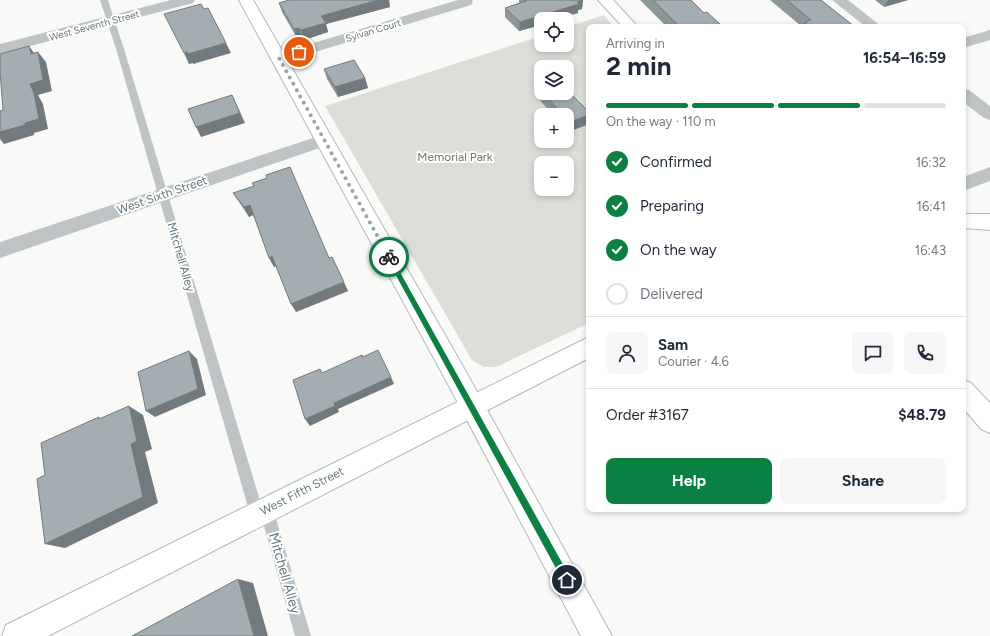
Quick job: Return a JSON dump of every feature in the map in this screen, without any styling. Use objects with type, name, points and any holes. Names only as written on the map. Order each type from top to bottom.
[{"type":"main road","points":[[246,0],[472,405],[597,636]]},
{"type":"main road","points":[[605,0],[628,24]]},
{"type":"main road","points":[[966,221],[990,222]]},
{"type":"main road","name":"West Fifth Street","points":[[17,636],[586,348]]},
{"type":"main road","points":[[966,394],[990,420]]},
{"type":"street","name":"West Seventh Street","points":[[0,49],[188,0]]},
{"type":"street","points":[[839,0],[871,24]]},
{"type":"street","name":"Sylvan Court","points":[[279,58],[466,2]]},
{"type":"street","points":[[966,42],[990,35]]},
{"type":"street","points":[[966,96],[990,114]]},
{"type":"street","name":"West Sixth Street","points":[[0,250],[325,140]]},
{"type":"street","points":[[966,183],[990,174]]},
{"type":"lane","name":"Mitchell Alley","points":[[104,0],[262,512],[303,636]]},
{"type":"green space","name":"Memorial Park","points":[[604,15],[612,24],[586,24],[586,324],[496,367],[484,367],[472,360],[325,106],[534,38],[534,52],[574,52],[574,25]]},
{"type":"building","points":[[289,0],[378,0],[321,16],[326,23],[301,30],[299,28],[294,29],[279,3]]},
{"type":"building","points":[[524,0],[583,0],[577,2],[579,4],[553,12],[534,12],[534,18],[520,22],[505,8],[526,1]]},
{"type":"building","points":[[653,0],[691,0],[704,13],[707,12],[720,24],[677,24]]},
{"type":"building","points":[[787,0],[821,0],[851,24],[803,24],[807,23],[806,21],[811,20]]},
{"type":"building","points":[[201,4],[204,9],[208,8],[226,43],[188,54],[187,52],[184,53],[164,14]]},
{"type":"building","points":[[29,46],[31,54],[38,52],[43,80],[30,84],[34,93],[39,119],[25,123],[25,125],[0,132],[0,111],[3,110],[0,54]]},
{"type":"building","points":[[354,60],[365,78],[335,87],[324,69]]},
{"type":"building","points":[[232,95],[240,113],[196,127],[188,109]]},
{"type":"building","points":[[574,97],[586,109],[586,116],[574,121],[574,108],[557,108],[549,100],[574,100]]},
{"type":"building","points":[[290,167],[329,258],[332,257],[344,282],[291,304],[272,256],[269,258],[250,205],[244,207],[233,193],[254,186],[252,183],[267,178],[266,175]]},
{"type":"building","points":[[378,350],[391,377],[334,403],[335,406],[305,419],[293,380],[320,369],[322,373],[362,355],[363,357]]},
{"type":"building","points":[[189,351],[198,389],[146,411],[138,372]]},
{"type":"building","points":[[129,406],[137,441],[131,444],[143,497],[45,544],[37,479],[45,475],[41,443],[99,417],[99,419]]},
{"type":"building","points":[[238,579],[254,636],[132,636]]},
{"type":"way so far","points":[[299,52],[279,58],[389,257]]},
{"type":"route","points":[[389,257],[452,368],[567,580]]}]
